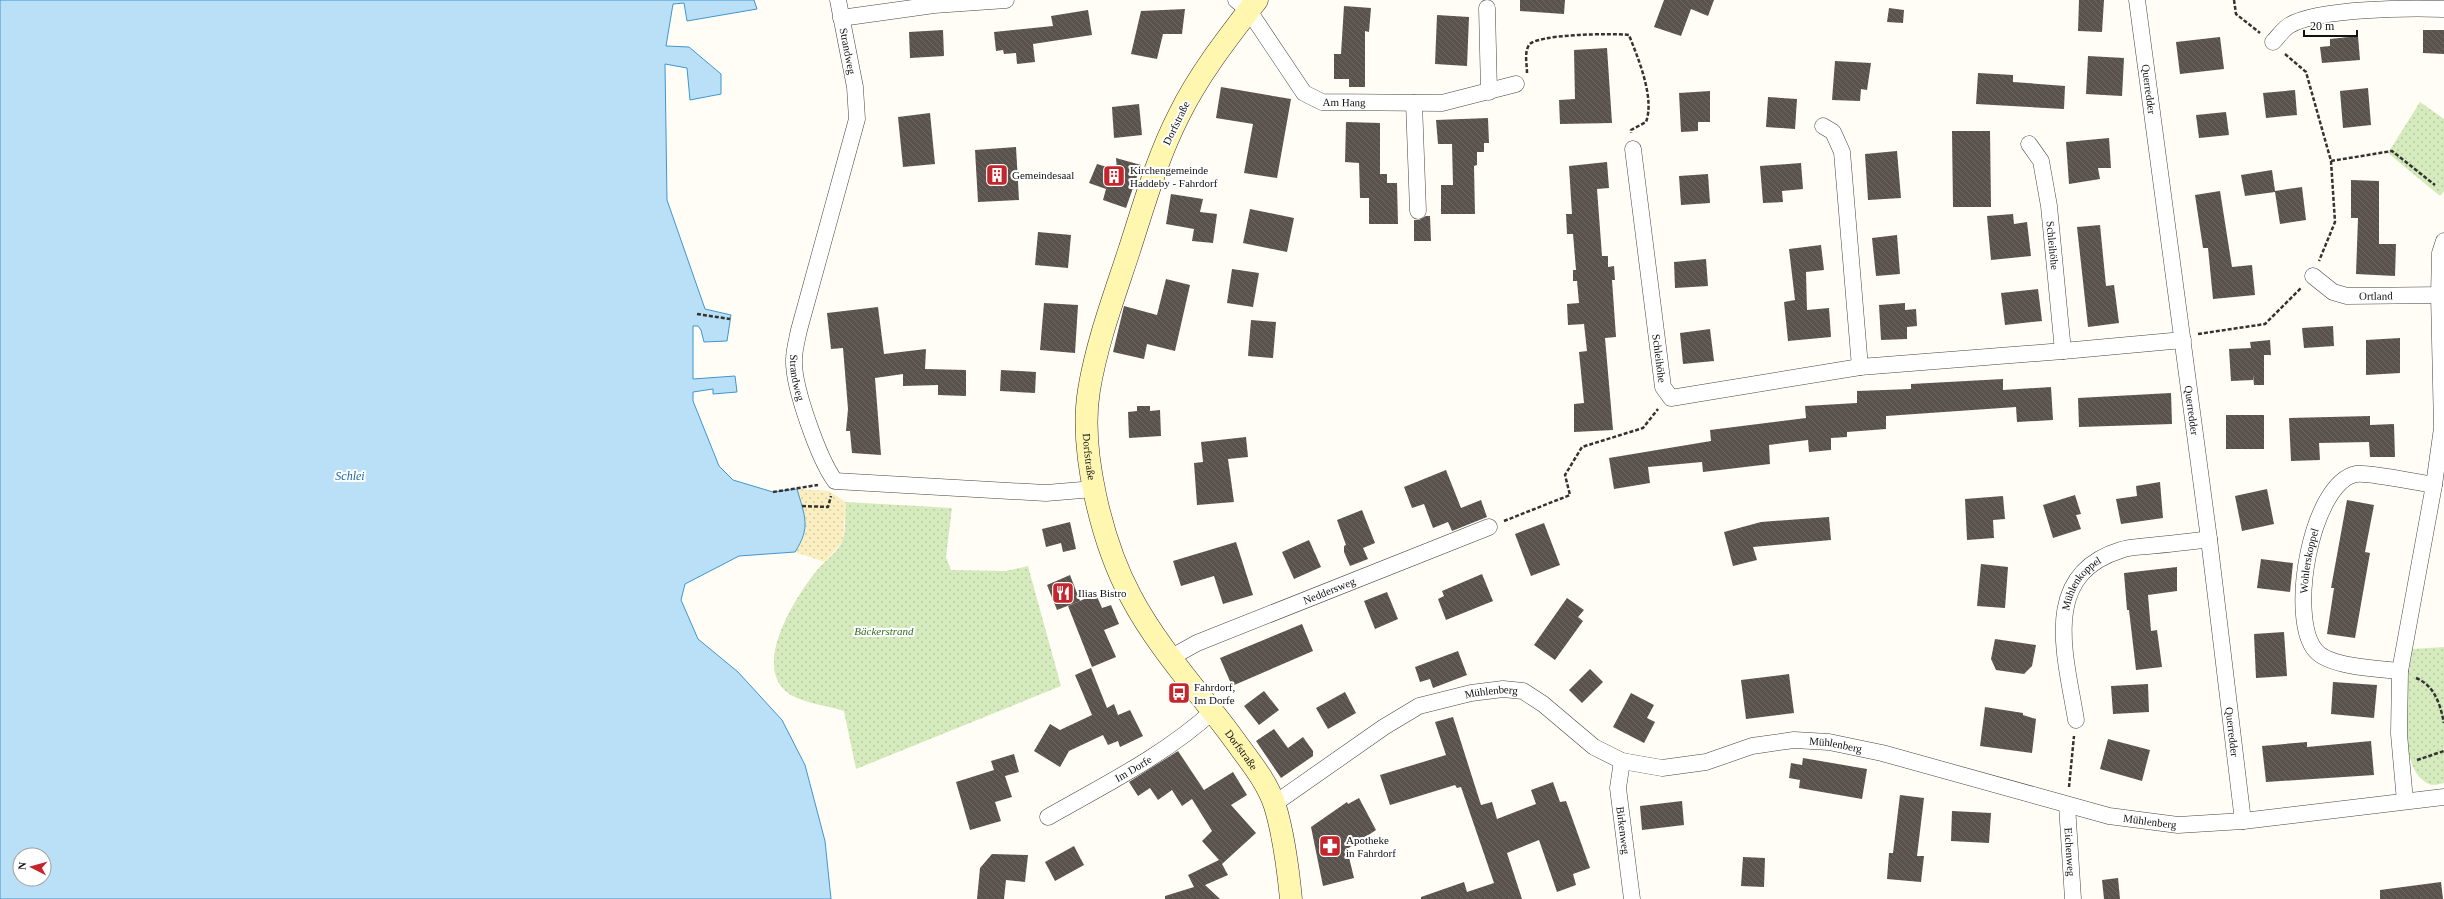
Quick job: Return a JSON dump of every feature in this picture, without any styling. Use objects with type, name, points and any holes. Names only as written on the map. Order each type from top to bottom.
[{"type":"street","name":"Strandweg","points":[[835,481],[826,468],[796,383],[794,360],[799,330],[857,119],[855,87],[838,0]]},
{"type":"street","points":[[842,18],[933,3],[1006,0]]},
{"type":"street","name":"Querredder","points":[[2137,0],[2209,539],[2243,821]]},
{"type":"street","name":"Am Hang","points":[[1247,4],[1304,94],[1322,102],[1442,103],[1516,84]]},
{"type":"street","name":"Dorfstraße","points":[[1247,4],[1198,80],[1178,115],[1159,159],[1099,342],[1088,392],[1087,442],[1094,489],[1109,546],[1130,596],[1170,658],[1213,711],[1255,767],[1274,804],[1286,853],[1292,899]]},
{"type":"street","points":[[1487,8],[1489,92]]},
{"type":"street","points":[[2273,42],[2289,25],[2314,16],[2412,8],[2444,9]]},
{"type":"street","points":[[1414,103],[1418,211]]},
{"type":"street","points":[[1823,126],[1833,132],[1842,152],[1860,367]]},
{"type":"street","name":"Schleihöhe","points":[[2029,144],[2041,161],[2049,206],[2063,351]]},
{"type":"street","name":"Schleihöhe","points":[[1633,149],[1664,387],[1671,398],[1860,367],[2183,340]]},
{"type":"street","points":[[2405,801],[2399,734],[2400,671],[2434,485],[2442,428],[2440,253],[2444,241]]},
{"type":"street","name":"Ortland","points":[[2313,276],[2333,292],[2347,296],[2441,295]]},
{"type":"street","name":"Wohlerskoppel","points":[[2400,671],[2358,666],[2327,659],[2316,652],[2309,641],[2303,618],[2302,594],[2306,568],[2313,537],[2322,512],[2332,493],[2343,479],[2357,474],[2434,485]]},
{"type":"street","points":[[835,481],[1046,494],[1094,489]]},
{"type":"street","name":"Neddersweg","points":[[1170,658],[1197,643],[1489,527]]},
{"type":"street","name":"Mühlenkoppel","points":[[2076,720],[2062,623],[2069,592],[2081,574],[2102,557],[2122,549],[2209,539]]},
{"type":"street","name":"Mühlenberg","points":[[1274,804],[1384,727],[1419,706],[1471,693],[1503,689],[1523,691],[1543,704],[1594,747],[1622,761],[1662,768],[1706,762],[1752,746],[1794,740],[1829,742],[1882,753],[2109,816],[2150,823],[2178,825],[2243,821],[2444,797]]},
{"type":"street","name":"Im Dorfe","points":[[1048,817],[1154,756],[1197,725],[1213,711]]},
{"type":"street","name":"Birkenweg","points":[[1622,761],[1618,788],[1632,899]]},
{"type":"street","name":"Eichenweg","points":[[2067,805],[2072,899]]},
{"type":"path","points":[[2183,340],[2200,333],[2265,324],[2313,276],[2335,222],[2331,161],[2306,72],[2273,42],[2236,14],[2234,0]]},
{"type":"path","points":[[1516,84],[1528,82],[1526,56],[1529,45],[1536,40],[1566,36],[1629,35],[1638,59],[1650,113],[1646,122],[1631,130],[1630,139],[1633,149]]},
{"type":"path","points":[[2331,161],[2392,151],[2435,185]]},
{"type":"path","points":[[696,314],[730,319]]},
{"type":"path","points":[[1489,527],[1570,494],[1565,475],[1582,448],[1643,428],[1656,411]]},
{"type":"path","points":[[802,506],[828,507],[835,481]]},
{"type":"path","points":[[773,492],[797,489]]},
{"type":"path","points":[[2400,671],[2424,681],[2439,700],[2444,723]]},
{"type":"path","points":[[2067,805],[2076,720]]},
{"type":"path","points":[[2402,766],[2444,751]]},
{"type":"sand","points":[[797,489],[829,491],[846,502],[843,541],[825,562],[795,552],[803,536],[805,528],[804,515]]},
{"type":"green space","points":[[2420,102],[2444,119],[2444,191],[2440,196],[2388,153]]},
{"type":"green space","name":"Bäckerstrand","points":[[846,502],[952,508],[946,557],[951,570],[1006,571],[1028,566],[1061,686],[856,769],[844,711],[796,698],[791,695],[779,684],[774,669],[775,653],[779,635],[796,601],[814,574],[836,551],[842,542],[845,529]]},
{"type":"green space","points":[[2444,647],[2444,783],[2432,785],[2418,775],[2411,761],[2407,743],[2406,701],[2412,649]]},
{"type":"water","name":"Schlei","points":[[0,0],[754,0],[757,9],[687,21],[684,3],[673,4],[666,46],[689,47],[721,74],[721,94],[690,100],[687,68],[665,64],[667,200],[705,309],[731,315],[727,341],[704,342],[701,330],[698,326],[693,326],[693,379],[735,376],[737,392],[713,394],[713,389],[693,392],[693,401],[719,466],[733,480],[773,492],[797,489],[804,515],[805,528],[803,536],[795,552],[739,556],[685,584],[681,600],[698,639],[738,672],[782,720],[805,765],[825,841],[831,899],[0,899]]},
{"type":"building","points":[[1520,0],[1565,0],[1564,14],[1520,11]]},
{"type":"building","points":[[1664,0],[1714,0],[1708,16],[1691,9],[1681,36],[1654,27]]},
{"type":"building","points":[[2079,0],[2104,0],[2102,32],[2078,31]]},
{"type":"building","points":[[1344,6],[1371,8],[1369,32],[1365,31],[1365,87],[1349,87],[1349,79],[1334,79],[1334,54],[1341,54]]},
{"type":"building","points":[[1889,8],[1904,10],[1903,23],[1887,22]]},
{"type":"building","points":[[1185,9],[1182,34],[1163,34],[1157,59],[1131,54],[1141,11]]},
{"type":"building","points":[[1088,10],[1092,35],[1033,44],[1035,62],[1017,64],[1016,53],[1004,54],[1003,50],[996,51],[994,32],[1053,26],[1051,16]]},
{"type":"building","points":[[1437,15],[1469,17],[1467,66],[1435,64]]},
{"type":"building","points":[[943,30],[944,56],[910,58],[909,32]]},
{"type":"building","points":[[2423,30],[2444,30],[2444,54],[2423,53]]},
{"type":"building","points":[[2358,36],[2360,60],[2322,63],[2320,47],[2330,46],[2330,39]]},
{"type":"building","points":[[2220,37],[2224,69],[2180,74],[2176,42]]},
{"type":"building","points":[[1607,48],[1612,123],[1560,124],[1559,100],[1575,99],[1574,50]]},
{"type":"building","points":[[2088,56],[2124,58],[2122,96],[2086,94]]},
{"type":"building","points":[[1835,61],[1871,63],[1867,90],[1861,89],[1860,101],[1832,100]]},
{"type":"building","points":[[1978,73],[2013,75],[2013,82],[2065,86],[2064,109],[1976,104]]},
{"type":"building","points":[[1221,87],[1291,99],[1277,178],[1244,173],[1253,124],[1216,118]]},
{"type":"building","points":[[2368,88],[2371,125],[2343,128],[2340,91]]},
{"type":"building","points":[[2295,90],[2297,115],[2266,118],[2263,93]]},
{"type":"building","points":[[1710,91],[1710,122],[1698,122],[1698,131],[1681,132],[1679,93]]},
{"type":"building","points":[[1768,97],[1797,99],[1795,129],[1766,127]]},
{"type":"building","points":[[1139,104],[1142,135],[1114,138],[1112,107]]},
{"type":"building","points":[[2226,112],[2229,135],[2199,138],[2196,115]]},
{"type":"building","points":[[930,113],[935,164],[903,167],[898,117]]},
{"type":"building","points":[[1488,118],[1489,143],[1484,143],[1484,152],[1477,152],[1477,165],[1474,166],[1475,214],[1441,214],[1441,185],[1453,185],[1452,144],[1438,144],[1436,120]]},
{"type":"building","points":[[1346,122],[1380,123],[1380,174],[1387,174],[1387,183],[1397,183],[1398,224],[1369,224],[1369,198],[1360,198],[1359,163],[1345,162]]},
{"type":"building","points":[[1952,131],[1990,131],[1991,207],[1953,207]]},
{"type":"building","points":[[2109,138],[2111,168],[2098,168],[2100,179],[2069,184],[2066,142]]},
{"type":"building","name":"Gemeindesaal","points":[[1016,147],[1019,200],[978,202],[975,150]]},
{"type":"building","points":[[1897,151],[1901,198],[1868,200],[1865,154]]},
{"type":"building","name":"Kirchengemeinde Haddeby - Fahrdorf","points":[[1116,158],[1141,165],[1126,208],[1103,200],[1106,189],[1089,183],[1097,164],[1117,170]]},
{"type":"building","points":[[1607,162],[1609,188],[1597,189],[1602,256],[1608,256],[1608,267],[1614,266],[1615,280],[1612,280],[1616,337],[1605,338],[1613,430],[1574,432],[1574,404],[1584,403],[1579,352],[1587,351],[1584,324],[1568,325],[1567,304],[1579,303],[1577,281],[1573,281],[1573,270],[1576,270],[1573,234],[1567,234],[1566,214],[1572,214],[1569,166]]},
{"type":"building","points":[[1801,163],[1803,189],[1782,191],[1783,202],[1763,203],[1760,166]]},
{"type":"building","points":[[2272,170],[2275,191],[2302,187],[2306,220],[2280,224],[2275,192],[2245,196],[2241,175]]},
{"type":"building","points":[[1708,174],[1710,203],[1681,205],[1679,176]]},
{"type":"building","points":[[2351,180],[2379,181],[2379,244],[2396,244],[2395,276],[2356,274],[2358,218],[2351,218]]},
{"type":"building","points":[[2220,191],[2232,267],[2252,265],[2255,295],[2213,299],[2208,248],[2203,248],[2195,195]]},
{"type":"building","points":[[1171,194],[1203,199],[1200,212],[1217,214],[1213,243],[1192,241],[1194,229],[1166,224]]},
{"type":"building","points":[[1250,209],[1294,218],[1287,252],[1243,243]]},
{"type":"building","points":[[2013,214],[2014,224],[2027,222],[2031,256],[1991,260],[1987,216]]},
{"type":"building","points":[[1426,216],[1430,216],[1431,241],[1414,241],[1414,220],[1419,220]]},
{"type":"building","points":[[2100,225],[2106,286],[2114,285],[2119,323],[2088,327],[2077,227]]},
{"type":"building","points":[[1038,232],[1071,235],[1068,268],[1035,265]]},
{"type":"building","points":[[1897,235],[1900,274],[1876,276],[1872,238]]},
{"type":"building","points":[[1821,245],[1824,270],[1806,272],[1807,310],[1829,308],[1831,337],[1788,341],[1784,302],[1795,300],[1789,249]]},
{"type":"building","points":[[1706,259],[1708,286],[1675,288],[1674,262]]},
{"type":"building","points":[[1232,269],[1259,273],[1253,307],[1227,303]]},
{"type":"building","points":[[1166,279],[1190,285],[1175,351],[1147,344],[1144,359],[1113,352],[1124,306],[1157,315]]},
{"type":"building","points":[[2038,289],[2042,321],[2005,325],[2001,293]]},
{"type":"building","points":[[1044,303],[1078,305],[1075,353],[1040,350]]},
{"type":"building","points":[[1905,303],[1905,310],[1916,309],[1917,326],[1907,327],[1907,339],[1881,340],[1879,305]]},
{"type":"building","points":[[878,307],[884,354],[926,349],[925,369],[966,370],[966,396],[938,395],[938,385],[903,386],[903,374],[875,378],[881,455],[852,453],[850,431],[846,431],[848,409],[843,348],[831,349],[827,313]]},
{"type":"building","points":[[1251,320],[1276,322],[1273,358],[1248,356]]},
{"type":"building","points":[[2333,326],[2334,346],[2304,348],[2302,328]]},
{"type":"building","points":[[1710,329],[1714,361],[1683,364],[1680,333]]},
{"type":"building","points":[[2400,338],[2400,373],[2366,375],[2366,340]]},
{"type":"building","points":[[2270,340],[2271,355],[2264,355],[2264,385],[2254,385],[2253,375],[2253,380],[2231,381],[2229,349],[2251,348],[2250,342]]},
{"type":"building","points":[[1001,370],[1036,372],[1035,393],[1000,391]]},
{"type":"building","points":[[2003,379],[2003,390],[2051,387],[2053,420],[2017,422],[2016,407],[1886,416],[1886,429],[1847,432],[1847,437],[1831,438],[1831,450],[1809,452],[1808,440],[1769,445],[1770,464],[1703,472],[1702,462],[1648,467],[1650,483],[1614,489],[1609,458],[1711,441],[1710,430],[1806,418],[1805,406],[1857,403],[1857,391],[1911,389],[1911,384]]},
{"type":"building","points":[[2171,393],[2172,424],[2079,427],[2078,398]]},
{"type":"building","points":[[1137,406],[1150,406],[1150,411],[1160,410],[1161,436],[1129,438],[1128,412],[1137,411]]},
{"type":"building","points":[[2226,415],[2264,415],[2264,449],[2226,449]]},
{"type":"building","points":[[2370,416],[2370,425],[2394,424],[2395,457],[2370,457],[2369,442],[2319,443],[2320,460],[2291,461],[2289,418]]},
{"type":"building","points":[[1246,437],[1248,457],[1228,459],[1234,502],[1197,505],[1194,463],[1203,462],[1201,442]]},
{"type":"building","points":[[1446,470],[1461,508],[1481,500],[1487,517],[1452,531],[1448,522],[1433,528],[1424,504],[1412,508],[1404,487]]},
{"type":"building","points":[[2160,482],[2163,518],[2121,524],[2116,499],[2137,496],[2136,486]]},
{"type":"building","points":[[2267,489],[2274,524],[2242,531],[2235,496]]},
{"type":"building","points":[[2075,495],[2081,514],[2076,515],[2081,529],[2053,538],[2043,505]]},
{"type":"building","points":[[2003,496],[2005,519],[1993,520],[1994,538],[1967,540],[1965,499]]},
{"type":"building","points":[[2347,500],[2374,505],[2365,552],[2370,553],[2355,638],[2327,634],[2334,588],[2331,588]]},
{"type":"building","points":[[1362,510],[1375,543],[1363,548],[1368,559],[1350,566],[1344,552],[1344,546],[1346,545],[1337,520]]},
{"type":"building","points":[[1829,517],[1831,540],[1753,547],[1757,560],[1733,566],[1724,532],[1761,522]]},
{"type":"building","points":[[1070,522],[1076,549],[1063,552],[1061,543],[1046,547],[1042,529]]},
{"type":"building","points":[[1544,523],[1560,565],[1531,576],[1515,534]]},
{"type":"building","points":[[1309,540],[1321,567],[1294,579],[1282,552]]},
{"type":"building","points":[[1236,542],[1253,595],[1223,604],[1214,576],[1181,586],[1173,561]]},
{"type":"building","points":[[2261,559],[2293,563],[2290,592],[2257,588]]},
{"type":"building","points":[[1981,564],[2008,567],[2005,608],[1977,606]]},
{"type":"building","points":[[2177,567],[2177,591],[2148,595],[2151,631],[2157,630],[2162,667],[2136,670],[2129,610],[2127,610],[2124,573]]},
{"type":"building","points":[[1482,574],[1493,601],[1446,620],[1438,599],[1444,596],[1442,591]]},
{"type":"building","name":"Ilias Bistro","points":[[1070,575],[1080,601],[1057,610],[1047,585]]},
{"type":"building","points":[[1387,592],[1398,619],[1375,629],[1364,601]]},
{"type":"building","points":[[1096,594],[1102,608],[1111,605],[1119,624],[1104,630],[1116,657],[1092,667],[1068,606]]},
{"type":"building","points":[[1567,598],[1584,610],[1578,617],[1583,621],[1555,660],[1534,645]]},
{"type":"building","points":[[1302,624],[1313,651],[1232,686],[1220,658]]},
{"type":"building","points":[[2284,632],[2287,676],[2256,678],[2254,634]]},
{"type":"building","points":[[1995,639],[2036,645],[2032,666],[2024,674],[1996,670],[1991,659]]},
{"type":"building","points":[[1458,651],[1467,675],[1433,688],[1430,679],[1420,682],[1415,667]]},
{"type":"building","points":[[1091,668],[1107,708],[1114,704],[1118,715],[1130,710],[1143,736],[1120,747],[1118,741],[1108,745],[1103,735],[1069,751],[1060,767],[1034,751],[1050,724],[1060,730],[1092,715],[1075,675]]},
{"type":"building","points":[[1590,669],[1603,682],[1582,703],[1569,690]]},
{"type":"building","points":[[1789,674],[1794,713],[1746,719],[1741,680]]},
{"type":"building","points":[[2333,682],[2377,685],[2374,718],[2331,714]]},
{"type":"building","points":[[2148,684],[2149,712],[2113,714],[2111,686]]},
{"type":"building","points":[[1264,691],[1279,710],[1259,725],[1244,706]]},
{"type":"building","points":[[1345,692],[1356,713],[1328,729],[1316,708]]},
{"type":"building","points":[[1631,693],[1654,705],[1647,718],[1655,722],[1644,743],[1613,727]]},
{"type":"building","points":[[1985,707],[2023,713],[2023,715],[2036,719],[2032,753],[1980,746]]},
{"type":"building","points":[[1453,717],[1481,805],[1492,802],[1497,819],[1536,804],[1531,790],[1553,782],[1560,802],[1566,801],[1590,868],[1573,874],[1576,885],[1557,892],[1539,840],[1507,853],[1522,899],[1421,899],[1421,897],[1464,882],[1467,892],[1494,883],[1461,787],[1457,788],[1455,785],[1390,805],[1380,775],[1446,755],[1435,722]]},
{"type":"building","points":[[1274,729],[1288,748],[1303,737],[1313,751],[1313,756],[1281,778],[1256,741]]},
{"type":"building","points":[[2108,739],[2150,750],[2142,781],[2100,769]]},
{"type":"building","points":[[2371,741],[2374,775],[2266,782],[2262,746],[2307,742],[2307,747]]},
{"type":"building","points":[[1178,751],[1204,790],[1233,772],[1247,795],[1231,805],[1256,833],[1222,864],[1228,875],[1205,885],[1220,899],[1165,899],[1165,896],[1194,887],[1188,875],[1219,860],[1202,841],[1212,831],[1192,799],[1182,806],[1172,790],[1158,800],[1150,788],[1138,796],[1129,782]]},
{"type":"building","points":[[1014,754],[1019,772],[1005,776],[1012,797],[995,802],[1001,821],[970,830],[956,782],[994,770],[991,761]]},
{"type":"building","points":[[1803,758],[1867,769],[1862,799],[1799,788],[1800,780],[1789,778],[1791,763],[1802,765]]},
{"type":"building","points":[[1900,795],[1924,798],[1917,856],[1924,856],[1921,882],[1887,879],[1889,853],[1893,853]]},
{"type":"building","points":[[1359,798],[1376,830],[1347,849],[1354,878],[1323,886],[1311,827],[1347,802],[1348,804]]},
{"type":"building","points":[[1682,801],[1684,825],[1642,830],[1640,806]]},
{"type":"building","points":[[1952,811],[1991,813],[1989,843],[1951,841]]},
{"type":"building","points":[[1074,846],[1084,865],[1055,881],[1045,862]]},
{"type":"building","points":[[992,854],[1028,855],[1025,882],[1006,880],[1004,899],[977,899],[980,868]]},
{"type":"building","points":[[1743,857],[1765,858],[1764,887],[1741,886]]},
{"type":"building","points":[[2118,878],[2120,899],[2104,899],[2102,880]]},
{"type":"building","points":[[2441,882],[2443,899],[2380,899],[2380,890]]},
{"type":"place","name":"Gemeindesaal","points":[[997,175]]},
{"type":"place","name":"Kirchengemeinde Haddeby - Fahrdorf","points":[[1114,176]]},
{"type":"place","name":"Ilias Bistro","points":[[1063,593]]},
{"type":"place","name":"Fahrdorf, Im Dorfe","points":[[1179,693]]},
{"type":"place","name":"Apotheke in Fahrdorf","points":[[1330,846]]}]
